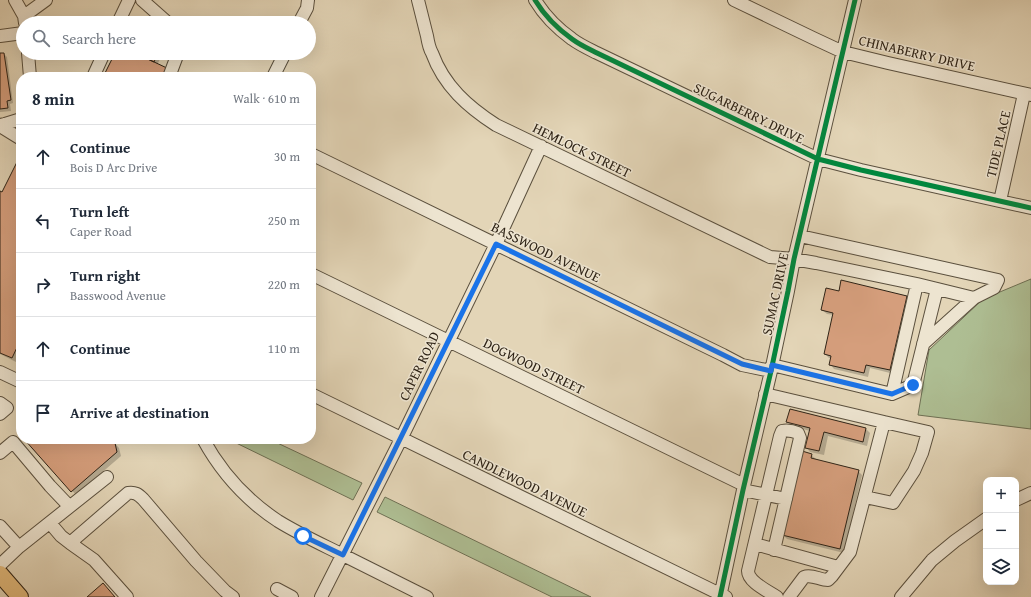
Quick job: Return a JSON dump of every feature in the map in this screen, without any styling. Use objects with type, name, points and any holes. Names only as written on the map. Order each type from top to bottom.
[{"type":"main road","points":[[0,574],[20,597]]},
{"type":"street","points":[[15,0],[22,16]]},
{"type":"street","points":[[28,16],[46,0]]},
{"type":"street","points":[[121,16],[129,0]]},
{"type":"street","points":[[142,0],[160,16]]},
{"type":"street","points":[[303,16],[307,8],[308,0]]},
{"type":"street","name":"HEMLOCK STREET","points":[[418,0],[431,53],[438,68],[463,100],[479,114],[496,125],[770,257],[794,259],[917,284],[974,298]]},
{"type":"street","name":"SUGARBERRY DRIVE","points":[[535,0],[553,22],[573,40],[818,160],[1031,208]]},
{"type":"street","name":"CHINABERRY DRIVE","points":[[734,0],[843,52],[1028,94]]},
{"type":"street","name":"SUMAC DRIVE","points":[[722,596],[743,487],[771,368],[794,259],[855,0]]},
{"type":"street","points":[[0,36],[16,34]]},
{"type":"street","points":[[29,60],[30,72]]},
{"type":"street","points":[[95,72],[101,60]]},
{"type":"street","points":[[171,72],[175,60]]},
{"type":"street","points":[[276,72],[282,60]]},
{"type":"street","name":"TIDE PLACE","points":[[1000,201],[1028,94]]},
{"type":"street","points":[[0,125],[16,120]]},
{"type":"street","points":[[0,125],[16,136]]},
{"type":"street","name":"CAPER ROAD","points":[[321,597],[401,438],[542,146]]},
{"type":"street","name":"BASSWOOD AVENUE","points":[[316,156],[742,364],[771,368],[892,394]]},
{"type":"street","points":[[800,236],[998,280],[994,288],[974,298],[923,344]]},
{"type":"street","name":"DOGWOOD STREET","points":[[316,276],[743,487],[766,495],[786,499]]},
{"type":"street","points":[[892,394],[917,284]]},
{"type":"street","points":[[892,394],[913,385],[937,289]]},
{"type":"street","points":[[0,372],[16,380]]},
{"type":"street","points":[[765,394],[928,432],[922,453],[914,471],[893,503],[865,496]]},
{"type":"street","name":"CANDLEWOOD AVENUE","points":[[316,396],[722,596]]},
{"type":"street","points":[[0,402],[7,408],[0,414]]},
{"type":"street","points":[[789,597],[804,577],[808,575],[823,580],[828,580],[850,552],[884,422]]},
{"type":"street","points":[[774,550],[800,438],[798,433],[794,431],[782,431],[780,436],[748,570],[748,575],[751,580],[777,597]]},
{"type":"street","points":[[0,453],[16,439]]},
{"type":"street","points":[[21,444],[50,486],[69,506]]},
{"type":"street","points":[[206,444],[214,458],[241,491],[278,520],[303,536],[427,597]]},
{"type":"street","points":[[0,565],[19,547],[107,477]]},
{"type":"street","points":[[70,543],[128,493],[134,492],[143,499],[196,561],[233,597]]},
{"type":"street","points":[[1019,499],[1031,493]]},
{"type":"street","points":[[901,597],[932,560],[983,521]]},
{"type":"street","points":[[50,523],[61,536],[94,560],[127,597]]},
{"type":"street","points":[[0,526],[19,547]]},
{"type":"street","points":[[754,544],[838,567]]},
{"type":"street","points":[[277,589],[292,597]]},
{"type":"green space","points":[[1031,279],[1031,429],[918,415],[929,350],[983,299]]},
{"type":"green space","points":[[238,444],[280,444],[362,483],[353,500]]},
{"type":"green space","points":[[385,497],[591,597],[552,597],[377,512]]},
{"type":"building","points":[[0,53],[4,53],[11,100],[7,101],[8,108],[0,109]]},
{"type":"building","points":[[112,60],[150,60],[169,69],[168,72],[106,72]]},
{"type":"building","points":[[16,164],[16,350],[12,358],[0,353],[0,191],[2,192]]},
{"type":"building","points":[[841,280],[907,296],[890,370],[866,365],[864,373],[829,365],[831,356],[824,354],[833,313],[821,310],[826,288],[839,291]]},
{"type":"building","points":[[790,409],[866,428],[863,442],[824,432],[819,451],[805,448],[810,428],[786,422]]},
{"type":"building","points":[[28,444],[115,444],[117,452],[71,492]]},
{"type":"building","points":[[802,451],[812,454],[811,458],[859,470],[840,549],[782,535]]},
{"type":"building","points":[[103,583],[115,597],[87,597]]},
{"type":"cycle path","points":[[535,0],[557,26],[581,45],[818,159],[1031,208]]},
{"type":"cycle path","points":[[720,597],[771,371],[794,259],[855,0]]},
{"type":"route","points":[[303,536],[343,555],[496,244],[742,364],[771,371],[772,365],[892,394],[913,385]]}]
